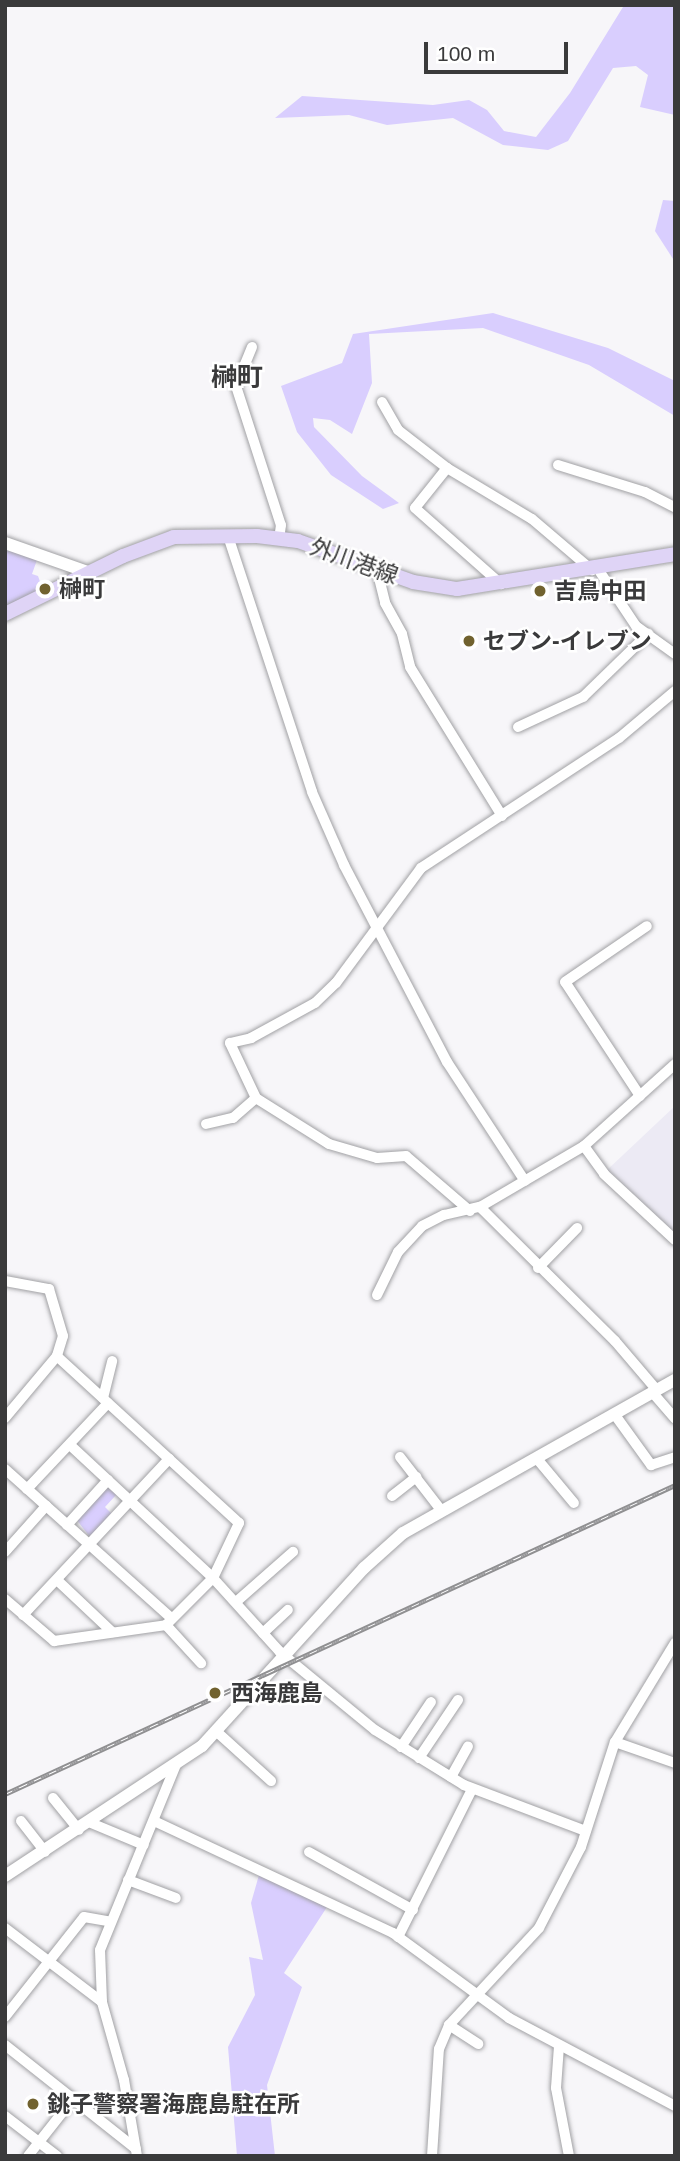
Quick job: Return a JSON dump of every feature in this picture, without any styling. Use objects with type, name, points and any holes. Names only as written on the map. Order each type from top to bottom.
[{"type":"main road","name":"外川港線","points":[[5,614],[156,541],[228,536],[279,538],[319,545],[377,570],[441,588],[501,584],[675,554]]},
{"type":"street","points":[[252,347],[236,386],[281,525],[279,538]]},
{"type":"street","points":[[382,402],[398,430],[447,468],[532,519],[595,569],[622,607],[648,634],[675,654]]},
{"type":"street","points":[[558,465],[645,492],[675,507]]},
{"type":"street","points":[[447,468],[415,508],[501,584]]},
{"type":"street","points":[[228,536],[312,792],[447,1062],[525,1181]]},
{"type":"street","points":[[5,542],[88,572]]},
{"type":"street","points":[[377,570],[385,603],[402,634],[410,667],[502,816]]},
{"type":"street","points":[[518,727],[583,697],[648,634]]},
{"type":"street","points":[[675,691],[619,738],[421,868],[336,983],[315,1003],[251,1038],[230,1043],[257,1098],[328,1144],[377,1158],[406,1156],[475,1209],[615,1341],[675,1418]]},
{"type":"street","points":[[640,1096],[565,982],[647,926]]},
{"type":"street","points":[[377,1295],[398,1252],[422,1226],[444,1214],[475,1209],[584,1146],[675,1064]]},
{"type":"street","points":[[206,1124],[233,1118],[257,1098]]},
{"type":"street","points":[[584,1146],[604,1174],[675,1240]]},
{"type":"street","points":[[538,1268],[577,1228]]},
{"type":"street","points":[[5,1281],[49,1289],[62,1324],[57,1356],[7,1412]]},
{"type":"street","points":[[5,1599],[54,1641],[169,1622],[213,1578],[239,1522],[57,1356]]},
{"type":"street","points":[[27,1489],[106,1401],[112,1361]]},
{"type":"street","points":[[5,1876],[176,1766],[217,1732],[392,1541],[441,1510],[538,1460],[675,1380]]},
{"type":"street","points":[[615,1415],[651,1465],[675,1457]]},
{"type":"street","points":[[69,1445],[213,1578],[286,1654],[401,1747],[472,1789],[586,1831]]},
{"type":"street","points":[[400,1457],[441,1510]]},
{"type":"street","points":[[23,1615],[169,1459]]},
{"type":"street","points":[[538,1460],[573,1503]]},
{"type":"street","points":[[5,1469],[90,1545],[169,1622],[201,1663]]},
{"type":"street","points":[[392,1496],[416,1477]]},
{"type":"street","points":[[67,1525],[108,1480]]},
{"type":"street","points":[[5,1552],[9,1540],[46,1506]]},
{"type":"street","points":[[236,1602],[293,1552]]},
{"type":"street","points":[[57,1580],[112,1632]]},
{"type":"street","points":[[263,1633],[288,1609]]},
{"type":"street","points":[[432,2156],[439,2049],[449,2025],[539,1928],[586,1831],[615,1742],[672,1655],[675,1643]]},
{"type":"street","points":[[419,1758],[458,1700]]},
{"type":"street","points":[[401,1747],[431,1702]]},
{"type":"street","points":[[217,1732],[271,1781]]},
{"type":"street","points":[[615,1742],[675,1763]]},
{"type":"street","points":[[451,1777],[468,1746]]},
{"type":"street","points":[[136,2153],[124,2080],[102,2003],[100,1950],[176,1766]]},
{"type":"street","points":[[398,1937],[472,1789]]},
{"type":"street","points":[[53,1798],[79,1830]]},
{"type":"street","points":[[21,1821],[45,1852]]},
{"type":"street","points":[[154,1821],[398,1937],[479,1995],[559,2046],[675,2106]]},
{"type":"street","points":[[91,1823],[144,1845]]},
{"type":"street","points":[[309,1852],[413,1910]]},
{"type":"street","points":[[128,1880],[176,1898]]},
{"type":"street","points":[[5,2017],[84,1917],[111,1922]]},
{"type":"street","points":[[5,1928],[48,1965],[102,2003]]},
{"type":"street","points":[[449,2025],[478,2044]]},
{"type":"street","points":[[5,2045],[136,2153]]},
{"type":"street","points":[[559,2046],[556,2088],[569,2156]]},
{"type":"street","points":[[28,2156],[73,2099]]},
{"type":"street","points":[[5,2116],[57,2156]]},
{"type":"shaded area","points":[[675,5],[675,115],[640,107],[648,75],[636,66],[613,68],[568,141],[548,150],[503,145],[453,118],[387,125],[349,115],[275,118],[302,96],[433,105],[469,100],[487,110],[504,131],[536,137],[570,93],[623,7]]},
{"type":"shaded area","points":[[663,200],[675,201],[675,262],[655,231]]},
{"type":"shaded area","points":[[493,313],[608,348],[675,381],[675,416],[589,365],[483,328],[369,334],[372,383],[352,434],[330,420],[313,418],[314,427],[362,476],[399,503],[383,509],[331,475],[297,432],[281,386],[342,363],[353,334]]},
{"type":"shaded area","points":[[5,548],[37,560],[32,574],[38,576],[43,590],[5,610]]},
{"type":"shaded area","points":[[675,1106],[675,1234],[606,1171]]},
{"type":"shaded area","points":[[108,1486],[117,1494],[105,1507],[113,1515],[90,1537],[76,1519]]},
{"type":"shaded area","points":[[259,1875],[327,1907],[284,1973],[302,1987],[267,2085],[275,2156],[237,2156],[228,2047],[255,1995],[249,1957],[263,1960],[251,1903]]},
{"type":"railway","points":[[5,1794],[675,1485]]},
{"type":"place","name":"榊町","points":[[45,589]]},
{"type":"place","name":"吉鳥中田","points":[[540,591]]},
{"type":"place","name":"セブン-イレブン","points":[[469,641]]},
{"type":"place","name":"西海鹿島","points":[[215,1693]]},
{"type":"place","name":"銚子警察署海鹿島駐在所","points":[[33,2104]]},
{"type":"district","name":"榊町","points":[[237,378]]}]
